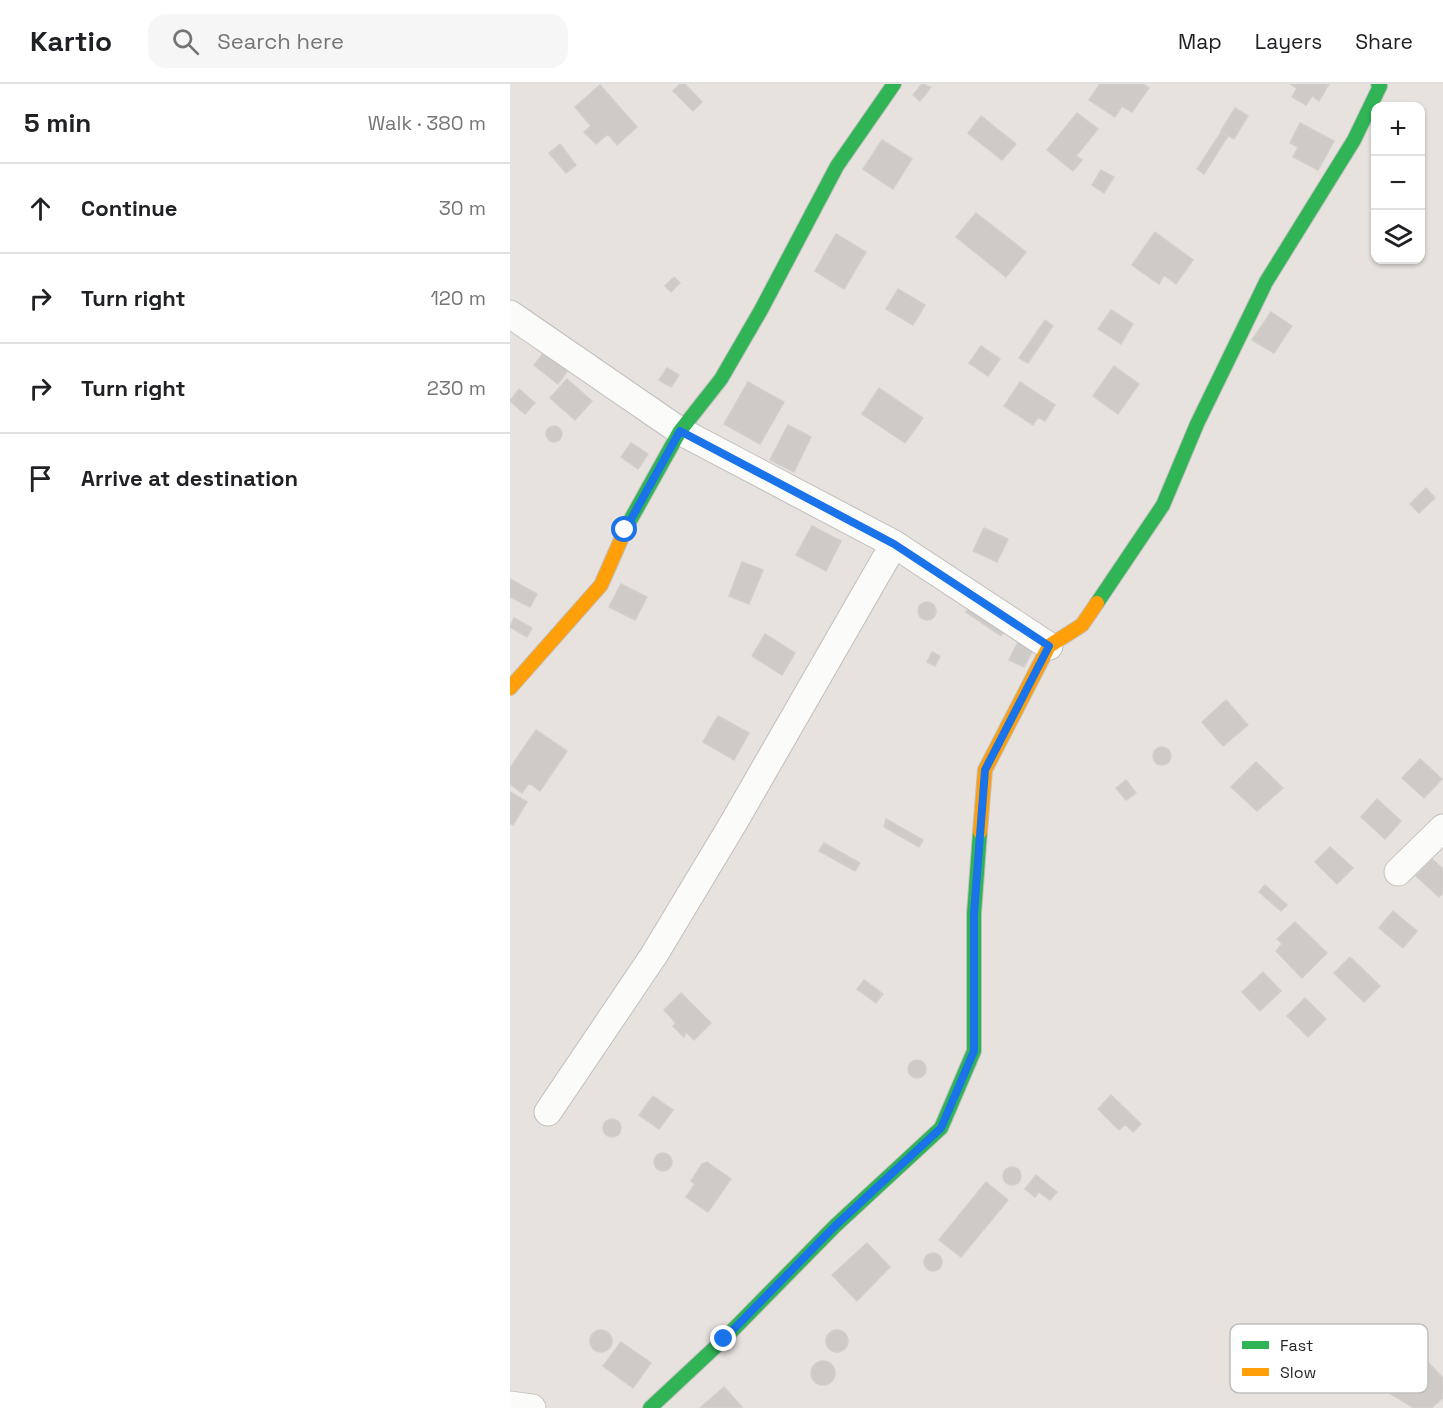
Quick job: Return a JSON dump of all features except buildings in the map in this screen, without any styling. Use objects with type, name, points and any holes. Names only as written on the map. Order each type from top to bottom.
[{"type":"street","points":[[510,688],[602,585],[625,530],[680,431],[721,379],[761,310],[837,166],[894,84]]},
{"type":"street","points":[[650,1408],[724,1339],[835,1226],[941,1128],[974,1051],[974,914],[985,770],[1049,646],[1082,625],[1163,505],[1197,424],[1266,282],[1354,140],[1380,86],[1378,84]]},
{"type":"street","points":[[510,314],[680,431],[894,544],[1049,646]]},
{"type":"street","points":[[548,1112],[654,955],[734,822],[894,544]]},
{"type":"street","points":[[1398,872],[1443,828]]},
{"type":"street","points":[[510,1405],[532,1408]]},
{"type":"traffic: fast","points":[[627,526],[680,431],[721,379],[761,310],[837,166],[894,84]]},
{"type":"traffic: fast","points":[[1097,603],[1163,505],[1197,424],[1266,282],[1354,140],[1380,86],[1378,84]]},
{"type":"traffic: fast","points":[[650,1408],[724,1339],[835,1226],[941,1128],[974,1051],[974,914],[980,832]]},
{"type":"traffic: slow","points":[[510,688],[601,585],[627,526]]},
{"type":"traffic: slow","points":[[980,832],[985,770],[1049,646],[1082,625],[1097,603]]},
{"type":"route","points":[[625,530],[680,431],[894,544],[1049,646],[985,770],[974,914],[974,1051],[941,1128],[835,1226],[724,1339]]}]
